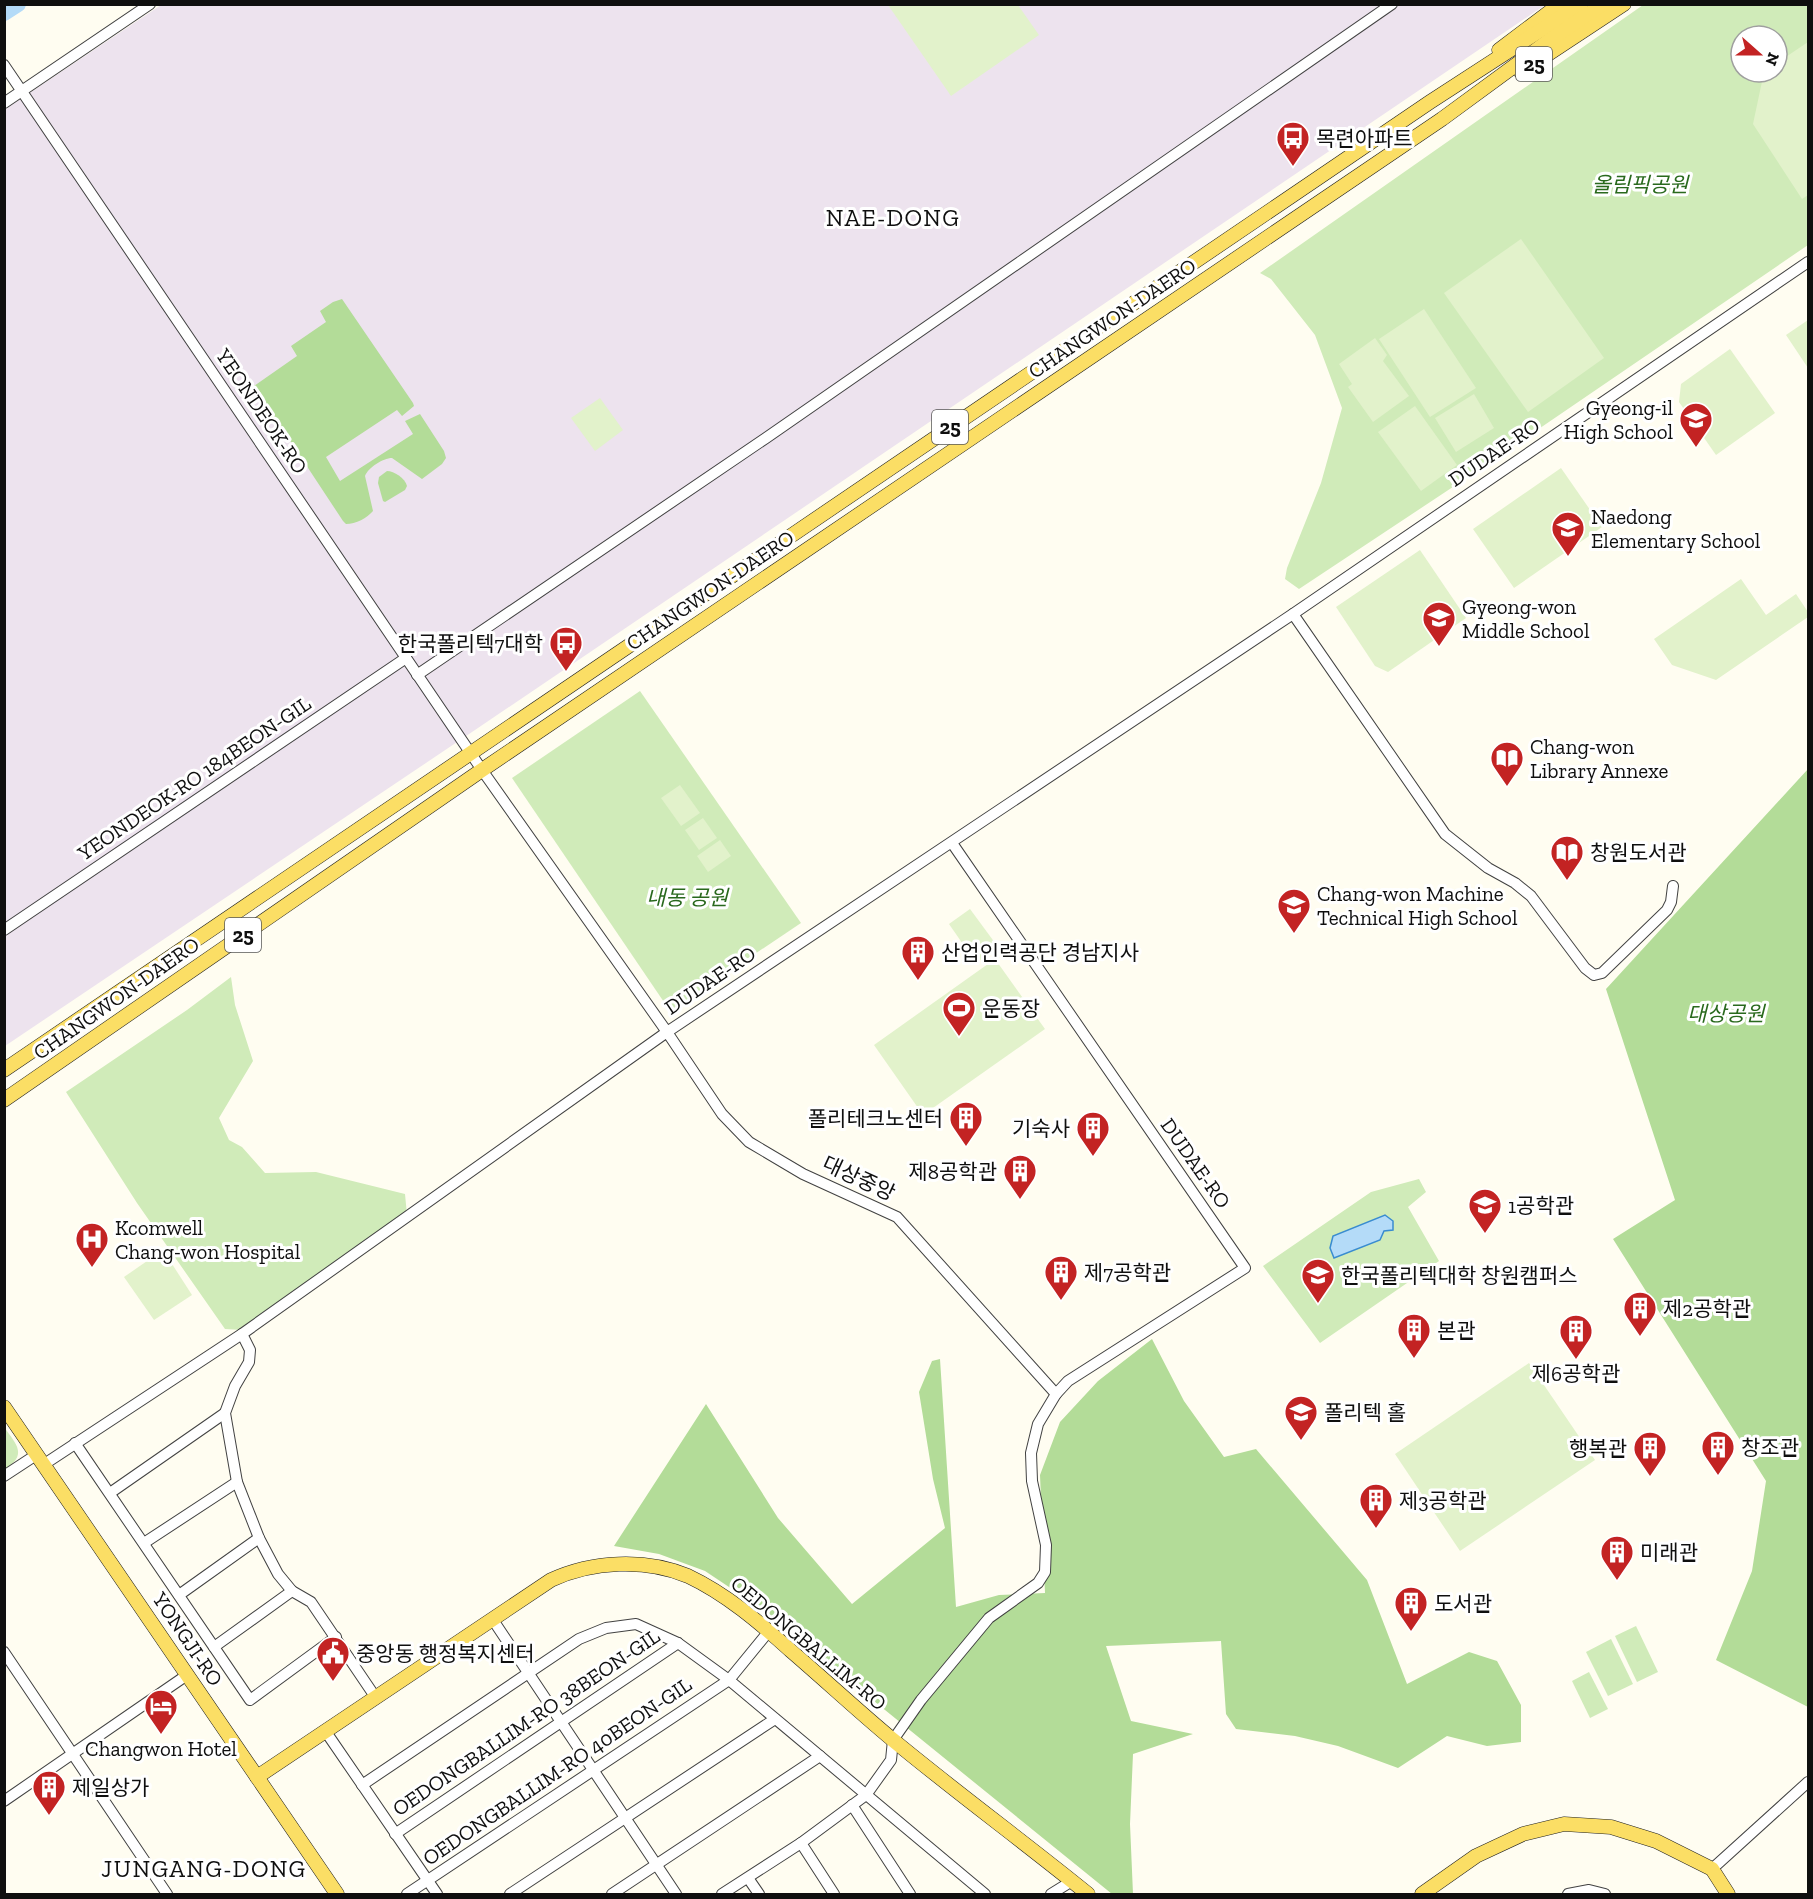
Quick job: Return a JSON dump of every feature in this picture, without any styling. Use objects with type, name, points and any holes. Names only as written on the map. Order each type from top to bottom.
[{"type":"main road","name":"CHANGWON-DAERO","points":[[1430,102],[1560,4]]},
{"type":"main road","name":"CHANGWON-DAERO","points":[[4,1070],[1430,102],[1581,4]]},
{"type":"main road","name":"CHANGWON-DAERO","points":[[4,1100],[482,770],[1442,119],[1603,4]]},
{"type":"main road","name":"CHANGWON-DAERO","points":[[1442,119],[1556,50],[1624,4]]},
{"type":"main road","name":"YONGJI-RO","points":[[4,1407],[337,1894]]},
{"type":"main road","name":"OEDONGBALLIM-RO","points":[[257,1777],[551,1581],[569,1572],[594,1566],[627,1565],[661,1568],[687,1576],[741,1608],[893,1740],[1088,1894]]},
{"type":"main road","points":[[1422,1894],[1476,1856],[1523,1833],[1564,1824],[1611,1827],[1656,1841],[1712,1869],[1728,1894]]},
{"type":"street","points":[[4,103],[150,4]]},
{"type":"street","points":[[417,675],[766,438],[1392,4]]},
{"type":"street","name":"YEONDEOK-RO","points":[[8,70],[482,770]]},
{"type":"street","name":"DUDAE-RO","points":[[482,770],[667,1032],[1293,614],[1809,262]]},
{"type":"street","points":[[1293,614],[1445,834],[1488,868],[1515,883],[1530,896],[1585,968],[1594,975],[1602,973],[1667,910],[1671,902],[1672,886]]},
{"type":"street","name":"YEONDEOK-RO 184BEON-GIL","points":[[4,930],[406,658]]},
{"type":"street","name":"DUDAE-RO","points":[[952,843],[1245,1268]]},
{"type":"street","points":[[4,1476],[75,1443],[242,1334],[667,1032]]},
{"type":"street","name":"대상중앙","points":[[667,1032],[722,1114],[749,1142],[803,1174],[897,1217],[1056,1394]]},
{"type":"street","name":"OEDONGBALLIM-RO","points":[[893,1740],[921,1700],[989,1618],[1038,1583],[1045,1572],[1046,1545],[1032,1481],[1031,1453],[1038,1424],[1056,1394],[1068,1382],[1245,1268]]},
{"type":"street","points":[[242,1334],[250,1350],[249,1362],[235,1386],[225,1413],[237,1482],[278,1574],[292,1591],[311,1602],[376,1698]]},
{"type":"street","points":[[110,1493],[225,1413]]},
{"type":"street","points":[[75,1443],[250,1700],[336,1637]]},
{"type":"street","points":[[144,1543],[237,1482]]},
{"type":"street","points":[[179,1595],[260,1538]]},
{"type":"street","points":[[214,1647],[292,1591]]},
{"type":"street","points":[[493,1620],[676,1894]]},
{"type":"street","name":"OEDONGBALLIM-RO 40BEON-GIL","points":[[362,1785],[579,1639],[606,1628],[636,1624],[678,1643],[729,1680]]},
{"type":"street","name":"OEDONGBALLIM-RO 40BEON-GIL","points":[[407,1894],[729,1680],[769,1631]]},
{"type":"street","name":"OEDONGBALLIM-RO 38BEON-GIL","points":[[395,1834],[678,1643]]},
{"type":"street","points":[[4,1652],[167,1894]]},
{"type":"street","points":[[4,1801],[187,1675]]},
{"type":"street","points":[[729,1680],[985,1894]]},
{"type":"street","points":[[510,1894],[775,1719]]},
{"type":"street","points":[[326,1732],[436,1894]]},
{"type":"street","points":[[722,1894],[801,1843],[866,1795],[891,1760],[893,1740]]},
{"type":"street","points":[[612,1894],[820,1756]]},
{"type":"street","points":[[1712,1869],[1809,1782]]},
{"type":"street","points":[[852,1805],[910,1894]]},
{"type":"street","points":[[801,1843],[834,1894]]},
{"type":"street","points":[[748,1878],[759,1894]]},
{"type":"street","points":[[1052,1894],[1072,1881]]},
{"type":"street","points":[[1568,1894],[1589,1890],[1605,1894]]},
{"type":"shaded area","points":[[161,5],[1545,5],[5,1046],[4,110]]},
{"type":"green space","points":[[888,5],[1018,5],[1039,35],[951,96]]},
{"type":"green space","name":"올림픽공원","points":[[1643,5],[1808,5],[1808,245],[1483,467],[1299,589],[1285,579],[1287,568],[1321,483],[1342,408],[1315,335],[1271,279],[1260,273]]},
{"type":"green space","points":[[1808,42],[1808,195],[1802,199],[1753,124],[1761,84],[1789,84],[1789,55]]},
{"type":"green space","points":[[1521,239],[1604,358],[1528,412],[1444,293]]},
{"type":"green space","points":[[342,299],[414,406],[402,416],[397,410],[326,457],[340,481],[413,434],[405,421],[420,414],[444,451],[446,458],[442,464],[422,479],[392,458],[376,464],[365,476],[373,511],[361,520],[346,524],[254,386],[297,356],[291,346],[326,322],[320,311]]},
{"type":"green space","points":[[1424,309],[1476,388],[1430,417],[1379,339]]},
{"type":"green space","points":[[1808,320],[1808,368],[1786,335]]},
{"type":"green space","points":[[1375,338],[1387,355],[1383,361],[1409,396],[1373,422],[1348,387],[1352,384],[1339,364]]},
{"type":"green space","points":[[1730,349],[1775,413],[1716,455],[1679,402],[1681,384]]},
{"type":"green space","points":[[1474,394],[1494,428],[1456,452],[1435,418]]},
{"type":"green space","points":[[600,398],[623,430],[595,451],[571,418]]},
{"type":"green space","points":[[1415,406],[1457,465],[1421,491],[1378,432]]},
{"type":"green space","points":[[1561,468],[1602,527],[1514,588],[1473,529]]},
{"type":"green space","points":[[387,471],[399,476],[407,486],[405,490],[385,502],[378,483],[379,477]]},
{"type":"green space","points":[[1420,550],[1466,618],[1388,672],[1375,666],[1336,607]]},
{"type":"green space","points":[[1741,579],[1766,615],[1796,594],[1808,612],[1808,617],[1716,680],[1672,665],[1654,639]]},
{"type":"green space","name":"내동 공원","points":[[640,691],[801,923],[670,1011],[512,778]]},
{"type":"green space","name":"대상공원","points":[[1808,769],[1808,1707],[1716,1660],[1752,1571],[1766,1481],[1613,1239],[1675,1200],[1606,989]]},
{"type":"green space","points":[[680,785],[700,813],[681,826],[661,798]]},
{"type":"green space","points":[[703,818],[717,838],[699,850],[685,830]]},
{"type":"green space","points":[[720,840],[731,856],[708,872],[697,856]]},
{"type":"green space","points":[[970,909],[998,947],[976,963],[949,924]]},
{"type":"green space","name":"운동장","points":[[995,959],[1045,1029],[923,1115],[874,1045]]},
{"type":"green space","points":[[231,977],[235,1005],[253,1061],[219,1118],[229,1140],[242,1147],[265,1173],[316,1172],[405,1194],[407,1215],[243,1330],[225,1329],[137,1203],[66,1092],[187,1010]]},
{"type":"green space","points":[[1419,1179],[1426,1192],[1408,1207],[1439,1261],[1320,1343],[1263,1266],[1371,1192]]},
{"type":"green space","points":[[163,1250],[192,1295],[154,1320],[124,1277]]},
{"type":"green space","points":[[1152,1339],[1184,1401],[1224,1457],[1256,1449],[1367,1580],[1407,1684],[1469,1652],[1497,1661],[1521,1705],[1521,1742],[1487,1746],[1447,1736],[1398,1768],[1338,1746],[1295,1736],[1236,1729],[1226,1714],[1221,1641],[1106,1646],[1131,1721],[1193,1734],[1133,1754],[1130,1824],[1133,1894],[1112,1894],[753,1603],[705,1571],[659,1554],[614,1546],[706,1404],[778,1518],[852,1604],[945,1528],[933,1479],[919,1392],[932,1361],[940,1359],[956,1607],[999,1595],[1045,1593],[1040,1475],[1060,1422],[1098,1381]]},
{"type":"green space","points":[[1529,1363],[1595,1460],[1460,1551],[1395,1454]]},
{"type":"green space","points":[[4,1427],[16,1445],[18,1455],[4,1470]]},
{"type":"green space","points":[[1636,1626],[1658,1672],[1637,1682],[1615,1636]]},
{"type":"green space","points":[[1611,1639],[1633,1684],[1608,1696],[1586,1652]]},
{"type":"green space","points":[[1589,1672],[1608,1709],[1590,1718],[1572,1681]]},
{"type":"water","points":[[1385,1215],[1393,1221],[1393,1230],[1384,1231],[1380,1240],[1334,1258],[1330,1248],[1333,1236]]},
{"type":"waterway","points":[[4,13],[18,4]]},
{"type":"place","name":"목련아파트","points":[[1293,167]]},
{"type":"place","name":"Gyeong-il High School","points":[[1696,448]]},
{"type":"place","name":"Naedong Elementary School","points":[[1568,557]]},
{"type":"place","name":"Gyeong-won Middle School","points":[[1439,647]]},
{"type":"place","name":"한국폴리텍7대학","points":[[566,672]]},
{"type":"place","name":"Chang-won Library Annexe","points":[[1507,787]]},
{"type":"place","name":"창원도서관","points":[[1567,881]]},
{"type":"place","name":"Chang-won Machine Technical High School","points":[[1294,934]]},
{"type":"place","name":"산업인력공단 경남지사","points":[[918,981]]},
{"type":"place","name":"운동장","points":[[959,1037]]},
{"type":"place","name":"폴리테크노센터","points":[[966,1147]]},
{"type":"place","name":"기숙사","points":[[1093,1157]]},
{"type":"place","name":"제8공학관","points":[[1020,1200]]},
{"type":"place","name":"1공학관","points":[[1485,1234]]},
{"type":"place","name":"Kcomwell Chang-won Hospital","points":[[92,1268]]},
{"type":"place","name":"제7공학관","points":[[1061,1301]]},
{"type":"place","name":"한국폴리텍대학 창원캠퍼스","points":[[1318,1304]]},
{"type":"place","name":"제2공학관","points":[[1640,1337]]},
{"type":"place","name":"본관","points":[[1414,1359]]},
{"type":"place","name":"제6공학관","points":[[1576,1360]]},
{"type":"place","name":"폴리텍 홀","points":[[1301,1441]]},
{"type":"place","name":"창조관","points":[[1718,1476]]},
{"type":"place","name":"행복관","points":[[1650,1477]]},
{"type":"place","name":"제3공학관","points":[[1376,1529]]},
{"type":"place","name":"미래관","points":[[1617,1581]]},
{"type":"place","name":"도서관","points":[[1411,1632]]},
{"type":"place","name":"중앙동 행정복지센터","points":[[333,1682]]},
{"type":"place","name":"Changwon Hotel","points":[[161,1735]]},
{"type":"place","name":"제일상가","points":[[49,1816]]},
{"type":"district","name":"NAE-DONG","points":[[893,217]]},
{"type":"district","name":"JUNGANG-DONG","points":[[204,1868]]}]
